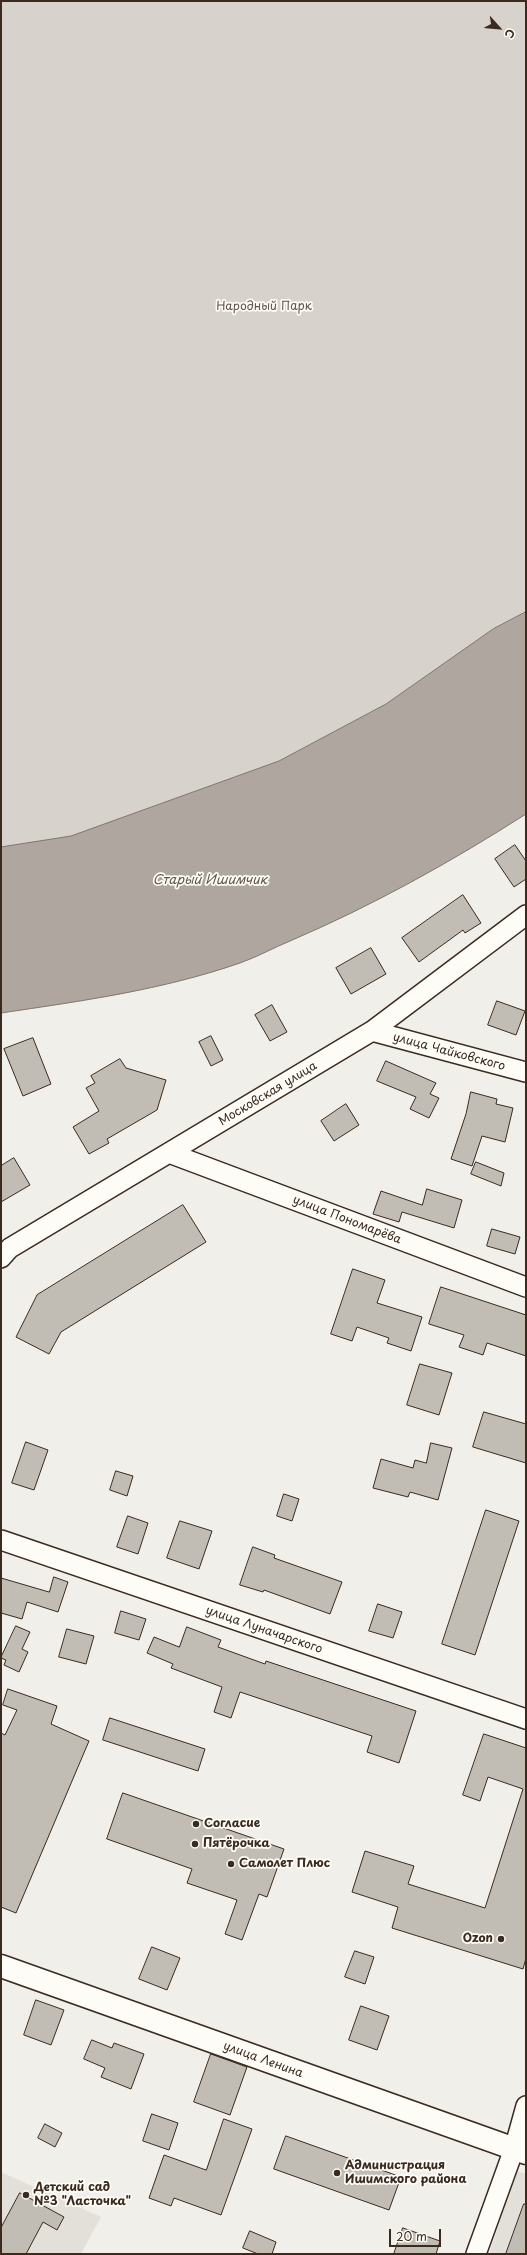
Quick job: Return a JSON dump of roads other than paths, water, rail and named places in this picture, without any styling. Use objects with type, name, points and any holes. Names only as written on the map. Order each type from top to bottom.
[{"type":"street","name":"Московская улица","points":[[1,1258],[10,1248],[372,1031],[526,915]]},
{"type":"street","name":"улица Чайковского","points":[[372,1031],[526,1072]]},
{"type":"street","name":"улица Пономарёва","points":[[169,1153],[526,1287]]},
{"type":"street","name":"улица Луначарского","points":[[1,1540],[526,1719]]},
{"type":"street","name":"улица Ленина","points":[[1,1966],[520,2151]]},
{"type":"street","points":[[476,2254],[520,2151],[526,2106]]},
{"type":"water","name":"Старый Ишимчик","points":[[526,612],[526,814],[440,866],[381,898],[246,961],[181,981],[151,988],[1,1013],[1,847],[71,836],[279,761],[386,704],[493,629]]},
{"type":"place","name":"Согласие","points":[[196,1824]]},
{"type":"place","name":"Пятёрочка","points":[[195,1844]]},
{"type":"place","name":"Самолет Плюс","points":[[231,1864]]},
{"type":"place","name":"Ozon","points":[[501,1939]]},
{"type":"place","name":"Администрация Ишимского района","points":[[337,2173]]},
{"type":"place","name":"Детский сад №3 \"Ласточка\"","points":[[26,2195]]},
{"type":"park label","name":"Народный Парк","points":[[264,307]]}]
